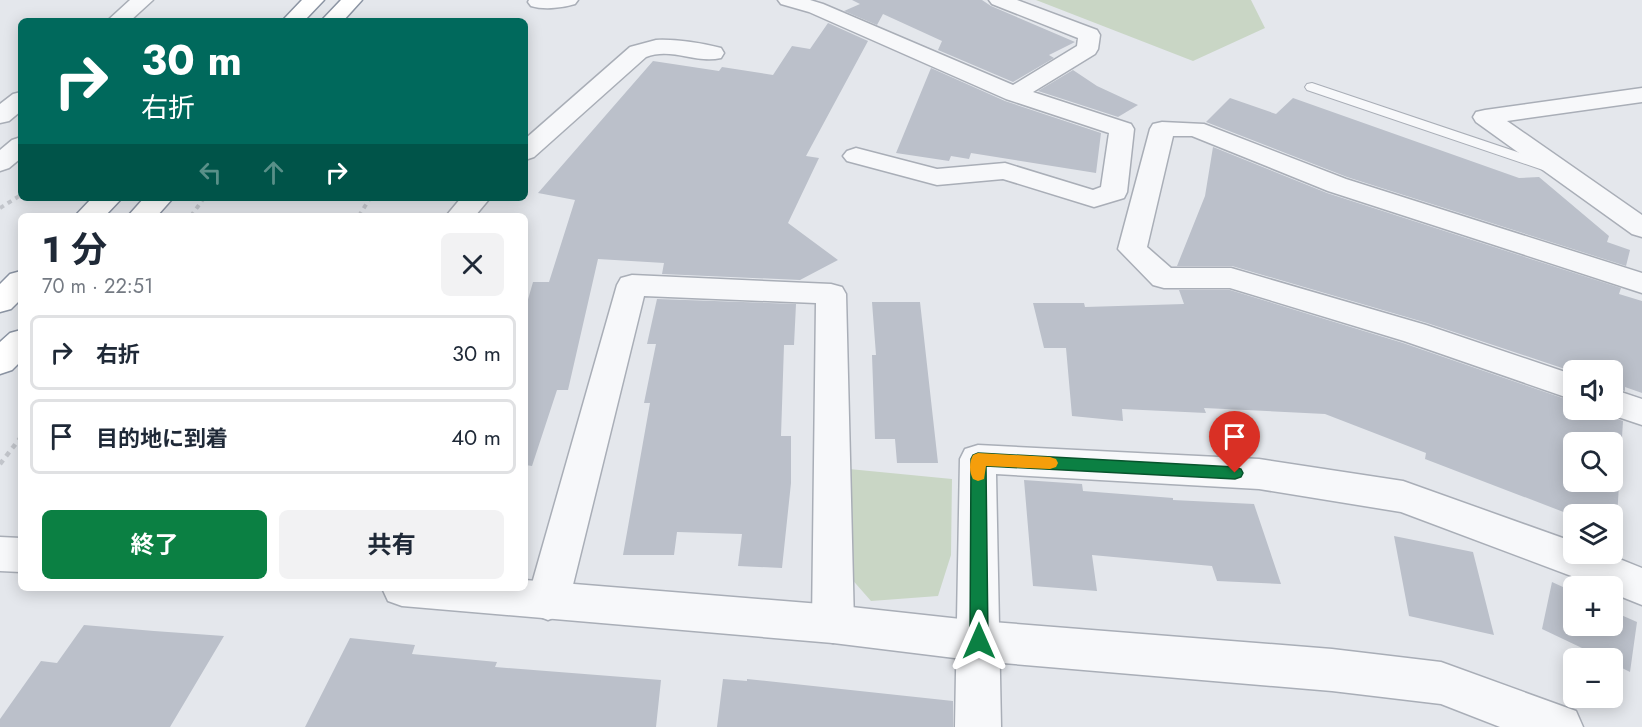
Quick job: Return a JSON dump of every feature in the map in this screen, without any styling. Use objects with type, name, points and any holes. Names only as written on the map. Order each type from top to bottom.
[{"type":"highway","points":[[295,18],[314,0]]},
{"type":"highway","points":[[334,18],[352,0]]},
{"type":"highway","points":[[92,213],[105,201]]},
{"type":"highway","points":[[145,213],[156,201]]},
{"type":"highway","points":[[0,302],[18,284]]},
{"type":"highway","points":[[0,362],[18,343]]},
{"type":"street","points":[[121,18],[143,0]]},
{"type":"street","points":[[538,2],[568,0]]},
{"type":"street","points":[[788,0],[816,8],[1014,94],[1122,129],[1114,192],[1094,199],[1005,171],[937,177],[856,156]]},
{"type":"street","points":[[999,0],[1089,34],[1087,49],[1014,94]]},
{"type":"street","points":[[528,149],[638,52],[650,46],[667,46],[713,53]]},
{"type":"street","points":[[1642,95],[1485,117],[1642,228]]},
{"type":"street","points":[[0,116],[18,101]]},
{"type":"street","points":[[0,121],[18,122]]},
{"type":"street","points":[[1563,384],[1415,333],[1231,278],[1164,278],[1132,249],[1162,129],[1195,129],[1337,185],[1642,283]]},
{"type":"street","points":[[0,163],[18,148]]},
{"type":"street","points":[[463,213],[473,201]]},
{"type":"street","points":[[548,601],[632,285],[831,294],[833,624]]},
{"type":"street","points":[[1623,406],[1642,412]]},
{"type":"street","points":[[978,727],[978,459],[1259,474],[1403,497],[1606,570],[1642,587]]},
{"type":"street","points":[[0,554],[18,555]]},
{"type":"street","points":[[436,591],[833,624],[979,641],[1332,670],[1441,683],[1560,727]]},
{"type":"lane","points":[[1312,87],[1565,173]]},
{"type":"path","points":[[0,208],[18,197]]},
{"type":"path","points":[[192,213],[202,201]]},
{"type":"path","points":[[0,464],[18,440]]},
{"type":"green space","points":[[1036,0],[1251,0],[1265,28],[1193,61]]},
{"type":"green space","points":[[849,469],[952,479],[951,555],[938,596],[871,601],[849,576]]},
{"type":"building","points":[[852,0],[982,0],[1075,42],[1049,55],[1054,58],[1013,82],[938,50],[942,41],[883,14],[877,25],[844,11],[860,4]]},
{"type":"building","points":[[828,23],[868,41],[806,156],[819,158],[788,223],[838,260],[800,280],[662,274],[664,263],[598,259],[568,390],[557,390],[532,466],[528,465],[528,300],[533,282],[549,282],[575,200],[538,193],[653,61],[719,71],[722,67],[773,75],[792,46],[810,49]]},
{"type":"building","points":[[931,68],[1005,101],[1101,133],[1096,173],[971,153],[969,159],[951,156],[949,161],[896,153]]},
{"type":"building","points":[[1073,70],[1097,86],[1138,105],[1118,117],[1038,91]]},
{"type":"building","points":[[1230,98],[1276,114],[1293,98],[1519,178],[1539,177],[1609,236],[1607,242],[1630,250],[1626,266],[1347,177],[1206,122]]},
{"type":"building","points":[[1213,147],[1327,193],[1621,288],[1619,294],[1642,301],[1642,393],[1625,387],[1625,391],[1623,390],[1623,360],[1563,360],[1563,368],[1427,323],[1232,266],[1177,266],[1205,196]]},
{"type":"building","points":[[1179,290],[1230,290],[1403,343],[1563,398],[1563,420],[1623,421],[1622,432],[1563,432],[1563,492],[1619,492],[1618,504],[1563,504],[1563,512],[1425,459],[1426,453],[1325,414],[1204,408],[1206,413],[1122,409],[1123,421],[1072,416],[1066,348],[1044,348],[1033,303],[1084,303],[1085,307],[1184,304]]},
{"type":"building","points":[[657,299],[796,304],[794,345],[784,345],[781,436],[791,436],[791,483],[782,568],[738,566],[742,534],[677,532],[674,555],[623,555],[650,403],[644,403],[656,344],[647,344]]},
{"type":"building","points":[[872,302],[920,302],[938,463],[897,463],[895,439],[875,439],[872,355],[876,355]]},
{"type":"building","points":[[1024,480],[1082,484],[1083,491],[1173,498],[1173,500],[1254,504],[1281,584],[1217,581],[1212,566],[1092,555],[1097,591],[1033,586]]},
{"type":"building","points":[[1394,536],[1473,552],[1494,635],[1409,616]]},
{"type":"building","points":[[1552,582],[1563,587],[1563,636],[1623,636],[1623,616],[1637,622],[1630,672],[1623,668],[1623,648],[1582,648],[1542,629]]},
{"type":"building","points":[[84,625],[224,636],[170,727],[0,727],[0,719],[41,661],[57,663]]},
{"type":"building","points":[[350,638],[415,645],[412,654],[497,662],[495,667],[661,680],[656,727],[305,727]]},
{"type":"building","points":[[723,679],[747,681],[747,679],[953,701],[953,727],[717,727]]},
{"type":"slow traffic","points":[[978,475],[978,459],[1050,463]]},
{"type":"route","points":[[979,641],[978,459],[1235,473]]}]
